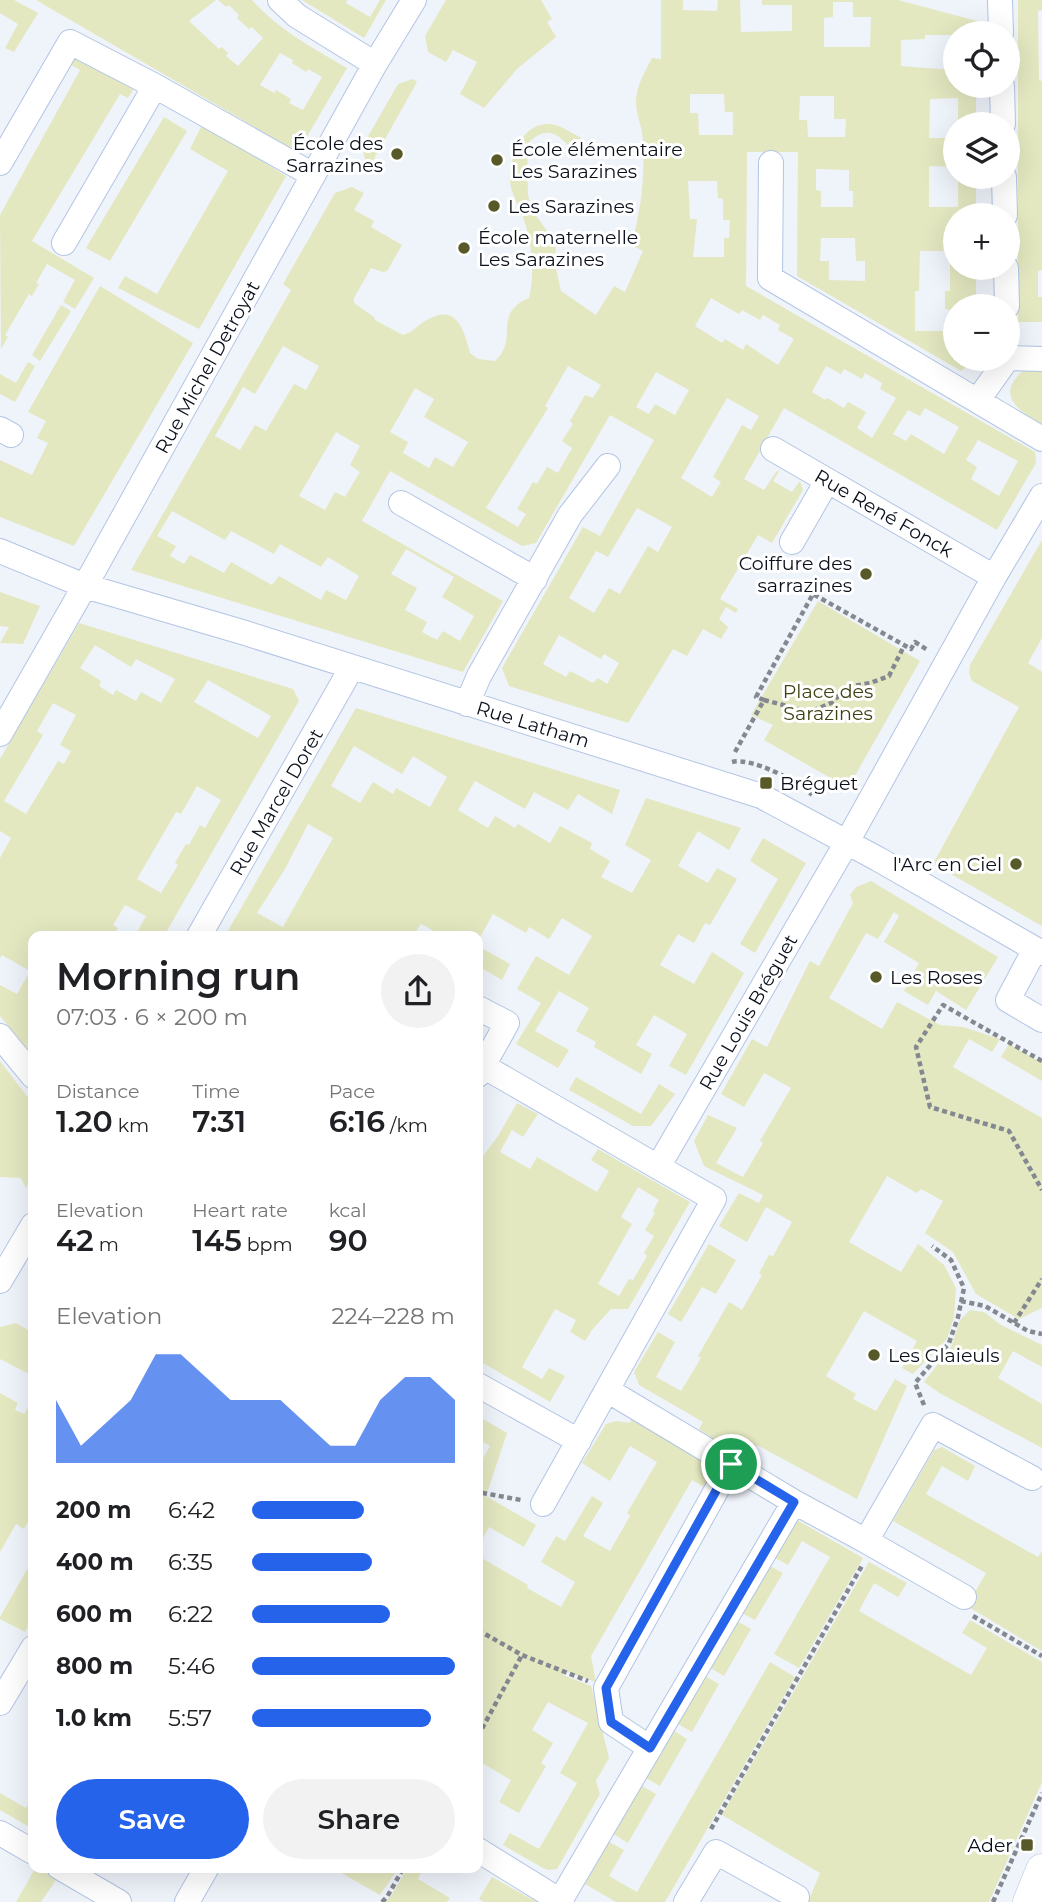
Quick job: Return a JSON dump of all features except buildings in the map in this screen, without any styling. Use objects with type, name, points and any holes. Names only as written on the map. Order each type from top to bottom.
[{"type":"main road","points":[[1028,1902],[1042,1870]]},
{"type":"street","points":[[279,0],[297,16],[375,64]]},
{"type":"street","name":"Rue Michel Detroyat","points":[[0,734],[375,64],[414,0]]},
{"type":"street","points":[[995,1],[999,21]]},
{"type":"street","points":[[0,163],[70,43],[155,86],[313,175]]},
{"type":"street","points":[[64,243],[155,86]]},
{"type":"street","points":[[771,163],[770,278],[1042,439]]},
{"type":"street","points":[[1020,358],[1042,359]]},
{"type":"street","points":[[978,400],[999,371]]},
{"type":"street","name":"Rue René Fonck","points":[[773,449],[994,577]]},
{"type":"street","points":[[467,704],[479,676],[570,515],[608,466]]},
{"type":"street","points":[[792,542],[827,481]]},
{"type":"street","name":"Rue Louis Bréguet","points":[[658,1167],[847,842],[1042,496]]},
{"type":"street","points":[[401,503],[535,579]]},
{"type":"street","name":"Rue Latham","points":[[0,551],[85,586],[761,796],[1039,951]]},
{"type":"street","name":"Rue Marcel Doret","points":[[202,931],[352,667]]},
{"type":"street","points":[[1039,951],[1008,1000],[1042,1020]]},
{"type":"street","points":[[483,1011],[507,1023],[483,1066]]},
{"type":"street","points":[[0,1036],[28,1070]]},
{"type":"street","points":[[483,1073],[714,1199],[543,1504]]},
{"type":"street","points":[[0,1281],[28,1233]]},
{"type":"street","points":[[483,1388],[579,1441]]},
{"type":"street","points":[[607,1390],[867,1549],[964,1604]]},
{"type":"street","points":[[867,1549],[933,1425],[1032,1478]]},
{"type":"street","points":[[650,1748],[611,1722],[606,1688],[731,1464]]},
{"type":"street","points":[[483,1853],[561,1901],[794,1502]]},
{"type":"street","points":[[0,1703],[28,1656]]},
{"type":"street","points":[[0,1833],[28,1849]]},
{"type":"street","points":[[687,1902],[716,1852],[797,1897],[796,1902]]},
{"type":"street","points":[[69,1873],[119,1902]]},
{"type":"street","points":[[187,1902],[204,1873]]},
{"type":"path","points":[[904,646],[888,676],[848,687],[831,703],[810,712],[756,697],[813,594],[904,646],[911,649],[915,642],[931,652]]},
{"type":"path","points":[[736,752],[764,701]]},
{"type":"path","points":[[1042,1061],[943,1005],[916,1047],[930,1107],[1009,1132],[1042,1190]]},
{"type":"path","points":[[932,1246],[951,1260],[964,1288],[948,1343],[915,1384],[933,1425]]},
{"type":"path","points":[[1014,1323],[1042,1279]]},
{"type":"path","points":[[961,1301],[985,1306],[1028,1331],[1042,1334]]},
{"type":"path","points":[[483,1493],[543,1504]]},
{"type":"path","points":[[710,1830],[867,1549]]},
{"type":"path","points":[[964,1604],[1042,1656]]},
{"type":"path","points":[[483,1633],[522,1655],[606,1688]]},
{"type":"path","points":[[483,1727],[522,1655]]},
{"type":"path","points":[[993,1902],[1042,1793]]},
{"type":"path","points":[[382,1902],[400,1873]]},
{"type":"green space","points":[[0,0],[14,0],[38,13],[14,52],[5,48],[18,24],[0,13]]},
{"type":"green space","points":[[36,0],[216,0],[189,21],[219,49],[222,47],[228,53],[226,56],[238,66],[263,38],[237,18],[239,15],[229,5],[226,7],[218,0],[252,0],[285,29],[347,68],[298,152]],"holes":[[[280,53],[293,60],[292,63],[306,72],[308,69],[322,77],[303,110],[289,103],[291,99],[276,90],[274,93],[260,85]]]},
{"type":"green space","points":[[302,0],[347,0],[346,3],[370,17],[380,0],[386,0],[364,38]]},
{"type":"green space","points":[[446,0],[541,0],[552,19],[547,22],[556,37],[517,69],[484,108],[460,94],[477,62],[453,50],[446,62],[428,52],[425,36]]},
{"type":"green space","points":[[661,0],[683,0],[683,10],[717,11],[718,0],[740,0],[741,32],[792,31],[792,5],[762,5],[762,0],[898,0],[977,21],[943,21],[943,35],[925,35],[925,39],[901,40],[901,66],[943,69],[943,98],[958,98],[930,99],[929,138],[943,138],[943,167],[929,166],[929,207],[943,207],[943,251],[920,251],[919,291],[915,291],[915,331],[943,331],[943,361],[797,276],[798,152],[747,152],[746,286],[1035,452],[1036,463],[997,530],[784,408],[744,479],[764,490],[780,470],[773,481],[792,492],[800,481],[803,490],[772,543],[758,535],[720,599],[738,609],[736,613],[726,607],[719,619],[728,627],[721,639],[703,629],[687,656],[673,649],[628,723],[509,686],[502,668],[583,527],[600,536],[654,440],[610,415],[536,543],[522,546],[390,471],[362,521],[503,601],[463,672],[131,570],[291,290],[283,284],[335,193],[352,187],[364,193],[354,210],[374,221],[371,227],[402,245],[387,271],[371,268],[354,298],[354,303],[375,320],[403,335],[433,317],[450,316],[460,326],[470,353],[478,359],[495,361],[506,344],[511,312],[529,298],[532,278],[529,236],[510,181],[512,163],[519,144],[531,129],[540,125],[557,125],[580,137],[583,144],[582,153],[552,133],[537,136],[527,144],[528,195],[532,210],[555,242],[554,260],[561,291],[596,315],[614,286],[625,292],[643,251],[631,245],[640,207],[643,168],[643,137],[636,99],[640,82],[652,58],[661,59]],"holes":[[[833,2],[853,2],[853,17],[871,17],[870,47],[824,47],[824,18],[833,17]],[[690,94],[724,94],[725,112],[733,112],[733,135],[699,135],[698,113],[690,113]],[[800,96],[834,96],[834,119],[846,119],[845,137],[808,137],[807,120],[799,120]],[[816,169],[849,170],[849,191],[853,191],[853,207],[821,207],[821,191],[816,190]],[[688,181],[717,181],[718,198],[723,199],[723,220],[730,220],[729,238],[724,238],[724,257],[693,257],[697,219],[690,219]],[[821,238],[855,238],[856,261],[865,261],[865,281],[829,280],[829,261],[820,261]],[[711,298],[739,314],[742,310],[760,320],[763,315],[780,325],[778,330],[794,339],[778,365],[746,344],[743,350],[725,339],[722,343],[695,326]],[[283,346],[319,366],[306,390],[294,384],[266,431],[255,425],[240,450],[215,436],[243,387],[255,394]],[[568,366],[601,385],[593,398],[585,395],[570,421],[573,424],[562,441],[572,448],[558,473],[547,467],[537,484],[533,482],[517,509],[526,514],[518,527],[486,508],[548,408],[545,406]],[[826,366],[841,374],[844,369],[862,379],[865,373],[882,383],[880,389],[896,398],[872,438],[857,428],[866,412],[848,402],[844,408],[827,398],[825,400],[812,392]],[[656,372],[689,390],[675,415],[655,404],[649,414],[636,407]],[[415,388],[434,399],[424,417],[468,442],[453,467],[435,457],[429,468],[403,453],[408,442],[390,432]],[[727,398],[759,416],[751,430],[742,425],[713,477],[721,482],[712,497],[681,478]],[[925,408],[959,427],[944,454],[911,434],[906,441],[893,434],[908,410],[920,416]],[[336,432],[360,446],[350,465],[360,472],[345,497],[335,492],[325,510],[299,496]],[[978,440],[1018,461],[999,496],[971,479],[977,467],[966,460]],[[637,508],[672,527],[658,552],[648,546],[620,594],[609,588],[594,613],[569,598],[596,551],[608,557]],[[172,511],[225,540],[231,531],[274,554],[280,544],[321,567],[328,557],[359,576],[346,600],[326,590],[321,600],[279,576],[272,585],[231,562],[224,573],[190,555],[184,564],[170,556],[176,546],[157,536]],[[406,549],[454,577],[442,597],[474,616],[460,641],[443,631],[437,640],[422,632],[427,622],[405,610],[417,588],[391,574]],[[559,635],[601,659],[604,654],[619,663],[607,684],[598,678],[593,683],[570,671],[566,677],[543,664]]]},
{"type":"green space","points":[[1018,0],[1042,0],[1042,10],[1038,11],[1039,80],[1042,81],[1042,270],[1038,271],[1038,297],[1042,297],[1042,322],[1020,322]]},
{"type":"green space","points":[[75,57],[126,77],[133,90],[128,98],[120,94],[32,241],[94,278],[75,309],[63,302],[75,280],[47,264],[32,296],[29,294],[5,335],[8,337],[1,349],[0,215],[80,70],[68,63]]},
{"type":"green space","points":[[413,79],[417,82],[370,166],[366,163],[362,147],[398,84]]},
{"type":"green space","points":[[958,98],[976,98],[976,112],[958,112]]},
{"type":"green space","points":[[164,117],[187,131],[110,261],[86,248]]},
{"type":"green space","points":[[202,125],[286,176],[199,329],[118,288],[125,276],[157,294],[228,171],[190,149]]},
{"type":"green space","points":[[958,189],[976,189],[976,203],[958,203]]},
{"type":"green space","points":[[950,280],[976,280],[976,294],[945,294],[945,291],[950,291]]},
{"type":"green space","points":[[100,286],[193,343],[74,546],[0,517],[0,460],[32,475],[48,443],[37,438],[46,421],[28,412]]},
{"type":"green space","points":[[61,305],[71,311],[40,361],[32,355]]},
{"type":"green space","points":[[28,362],[35,366],[15,402],[0,394],[0,374],[16,383]]},
{"type":"green space","points":[[1042,369],[1042,424],[1018,408],[1010,395],[1015,379],[1024,370]]},
{"type":"green space","points":[[1042,540],[1042,638],[1028,663],[1042,672],[1042,926],[933,864],[1019,707],[972,681],[970,665]]},
{"type":"green space","points":[[0,592],[40,606],[23,644],[0,643],[9,627],[0,626]]},
{"type":"green space","name":"Place des Sarazines","points":[[818,601],[920,661],[848,788],[764,740],[773,725],[751,715]]},
{"type":"green space","points":[[79,623],[293,689],[299,701],[167,931],[138,931],[146,916],[125,905],[113,925],[118,928],[116,931],[28,931],[28,970],[2,955],[0,958],[0,858],[11,838],[0,831],[0,759]],"holes":[[[95,645],[131,667],[136,659],[175,679],[161,703],[141,692],[136,701],[116,690],[113,695],[99,686],[101,681],[80,668]],[[208,680],[271,716],[258,738],[194,702]],[[53,703],[76,715],[60,745],[71,751],[64,764],[58,761],[26,814],[4,801],[43,735],[37,731]],[[197,786],[221,800],[205,828],[200,825],[189,845],[186,844],[175,863],[178,865],[161,893],[137,879],[176,812],[181,814]]]},
{"type":"green space","points":[[356,708],[620,790],[612,814],[578,794],[568,810],[534,792],[525,809],[475,781],[458,810],[488,828],[495,816],[515,828],[518,824],[550,843],[560,826],[592,843],[590,849],[610,861],[601,877],[632,893],[651,860],[625,845],[646,798],[741,828],[729,850],[698,831],[678,866],[708,883],[717,868],[737,879],[710,925],[705,923],[694,943],[678,934],[660,965],[694,984],[712,952],[744,973],[686,1075],[669,1066],[687,1034],[654,1015],[636,1045],[652,1054],[641,1074],[594,1047],[596,1042],[576,1031],[589,1008],[559,991],[535,1031],[569,1050],[558,1068],[516,1044],[541,1003],[517,989],[536,956],[569,975],[592,936],[562,918],[549,939],[529,927],[526,933],[493,914],[483,932],[434,931],[421,924],[416,931],[228,931]],"holes":[[[354,746],[402,774],[413,756],[447,777],[430,807],[396,788],[393,794],[373,782],[360,803],[331,786]],[[308,824],[333,838],[283,927],[257,913],[285,869]]]},
{"type":"green space","points":[[763,838],[806,863],[755,953],[740,944],[778,879],[750,861]]},
{"type":"green space","points":[[871,881],[998,957],[966,1010],[936,991],[928,1005],[904,991],[919,963],[884,942],[899,916],[894,912],[878,939],[866,933],[829,998],[882,1029],[897,1002],[940,1025],[963,1027],[1000,1039],[992,1052],[969,1039],[953,1067],[1042,1118],[1042,1308],[1019,1319],[976,1294],[953,1252],[925,1233],[943,1201],[921,1189],[917,1193],[887,1176],[849,1242],[901,1272],[918,1244],[921,1246],[944,1265],[956,1288],[954,1317],[947,1339],[913,1374],[902,1368],[917,1341],[864,1311],[826,1376],[856,1394],[853,1399],[876,1411],[895,1379],[907,1386],[857,1499],[757,1445],[751,1453],[738,1455],[699,1429],[703,1422],[639,1385],[634,1372],[658,1332],[675,1342],[656,1377],[681,1391],[729,1302],[742,1310],[762,1275],[759,1273],[769,1255],[773,1256],[792,1222],[766,1207],[747,1242],[719,1226],[739,1193],[759,1203],[763,1195],[704,1166],[694,1141],[708,1115],[737,1128],[716,1163],[743,1177],[763,1143],[760,1141],[791,1088],[764,1073],[744,1107],[721,1094],[752,1039],[767,1047],[810,961],[819,966],[853,903],[850,895],[856,887]]},
{"type":"green space","points":[[483,949],[510,964],[502,980],[483,969]]},
{"type":"green space","points":[[28,975],[28,1049],[0,1016],[0,985],[17,994]]},
{"type":"green space","points":[[1009,1044],[1042,1063],[1042,1081],[1001,1057]]},
{"type":"green space","points":[[0,1061],[28,1097],[28,1185],[26,1188],[21,1178],[0,1177]]},
{"type":"green space","points":[[576,1077],[641,1114],[659,1084],[675,1094],[651,1126],[633,1126],[569,1090]]},
{"type":"green space","points":[[517,1103],[538,1114],[523,1137],[512,1130],[500,1152],[530,1169],[537,1157],[597,1192],[609,1171],[591,1160],[598,1149],[690,1202],[628,1309],[611,1309],[585,1341],[570,1332],[576,1320],[555,1309],[522,1367],[542,1379],[549,1368],[565,1376],[550,1402],[483,1363],[483,1156]],"holes":[[[638,1187],[659,1200],[653,1211],[655,1213],[645,1230],[654,1236],[644,1253],[647,1256],[633,1280],[629,1279],[619,1296],[598,1284],[632,1224],[621,1217]]]},
{"type":"green space","points":[[709,1244],[736,1260],[716,1294],[702,1287],[681,1322],[668,1314]]},
{"type":"green space","points":[[970,1310],[984,1312],[1001,1325],[1042,1345],[1042,1367],[1013,1351],[998,1378],[1042,1404],[1042,1448],[941,1394],[924,1382],[951,1347],[960,1320]]},
{"type":"green space","points":[[16,1323],[28,1330],[28,1373],[0,1359],[0,1327]]},
{"type":"green space","points":[[0,1393],[18,1403],[15,1410],[24,1414],[28,1407],[28,1521],[24,1529],[16,1524],[0,1552]]},
{"type":"green space","points":[[632,1417],[706,1462],[712,1476],[709,1490],[692,1480],[591,1656],[596,1682],[564,1671],[563,1675],[591,1686],[609,1758],[596,1781],[600,1794],[557,1869],[548,1870],[503,1845],[510,1833],[539,1849],[577,1783],[560,1773],[588,1723],[548,1702],[532,1730],[553,1743],[541,1763],[546,1766],[519,1813],[499,1802],[511,1780],[483,1764],[483,1559],[561,1607],[575,1582],[541,1562],[556,1536],[565,1541],[592,1496],[603,1503],[583,1536],[610,1551],[630,1516],[627,1513],[657,1462],[630,1446],[610,1481],[582,1463],[606,1424],[617,1421],[630,1423]]},
{"type":"green space","points":[[483,1419],[507,1433],[486,1496],[536,1525],[524,1547],[489,1527],[483,1538],[483,1458],[490,1446],[483,1442]]},
{"type":"green space","points":[[942,1447],[975,1466],[968,1481],[942,1466],[926,1494],[1038,1557],[1042,1551],[1042,1651],[967,1606],[986,1573],[893,1521],[934,1450]]},
{"type":"green space","points":[[797,1520],[863,1558],[799,1668],[774,1654],[830,1557],[802,1541],[788,1565],[775,1558]]},
{"type":"green space","points":[[869,1562],[907,1583],[898,1597],[874,1583],[859,1611],[971,1675],[987,1648],[962,1633],[970,1620],[1042,1662],[1042,1782],[989,1902],[808,1902],[820,1873],[722,1815]]},
{"type":"green space","points":[[770,1566],[783,1573],[755,1620],[742,1613]]},
{"type":"green space","points":[[28,1568],[28,1627],[25,1632],[0,1617]]},
{"type":"green space","points":[[737,1621],[751,1629],[724,1676],[709,1667]]},
{"type":"green space","points":[[770,1662],[795,1677],[665,1902],[616,1902],[585,1884],[609,1842],[624,1850],[609,1876],[637,1892]]},
{"type":"green space","points":[[705,1676],[719,1684],[692,1732],[678,1724]]},
{"type":"green space","points":[[674,1731],[687,1739],[660,1786],[646,1778]]},
{"type":"green space","points":[[640,1785],[656,1794],[628,1843],[612,1833]]},
{"type":"green space","points":[[0,1793],[26,1808],[28,1805],[28,1826],[0,1810]]},
{"type":"green space","points":[[33,1873],[51,1873],[58,1877],[41,1902],[16,1902]]},
{"type":"green space","points":[[342,1873],[395,1873],[380,1895]]},
{"type":"green space","points":[[404,1873],[421,1873],[418,1879],[450,1898],[447,1902],[384,1902],[391,1896]]},
{"type":"green space","points":[[492,1877],[537,1902],[484,1902],[479,1899]]},
{"type":"place","name":"École des Sarrazines","points":[[397,154]]},
{"type":"place","name":"École élémentaire Les Sarazines","points":[[497,160]]},
{"type":"place","name":"Les Sarazines","points":[[494,206]]},
{"type":"place","name":"École maternelle Les Sarazines","points":[[464,248]]},
{"type":"place","name":"Coiffure des sarrazines","points":[[866,574]]},
{"type":"place","name":"Bréguet","points":[[766,783]]},
{"type":"place","name":"l'Arc en Ciel","points":[[1016,864]]},
{"type":"place","name":"Les Roses","points":[[876,977]]},
{"type":"place","name":"Les Glaieuls","points":[[874,1355]]},
{"type":"place","name":"Ader","points":[[1027,1845]]},
{"type":"route","points":[[731,1464],[794,1502],[650,1748],[611,1722],[606,1688],[731,1464]]}]
